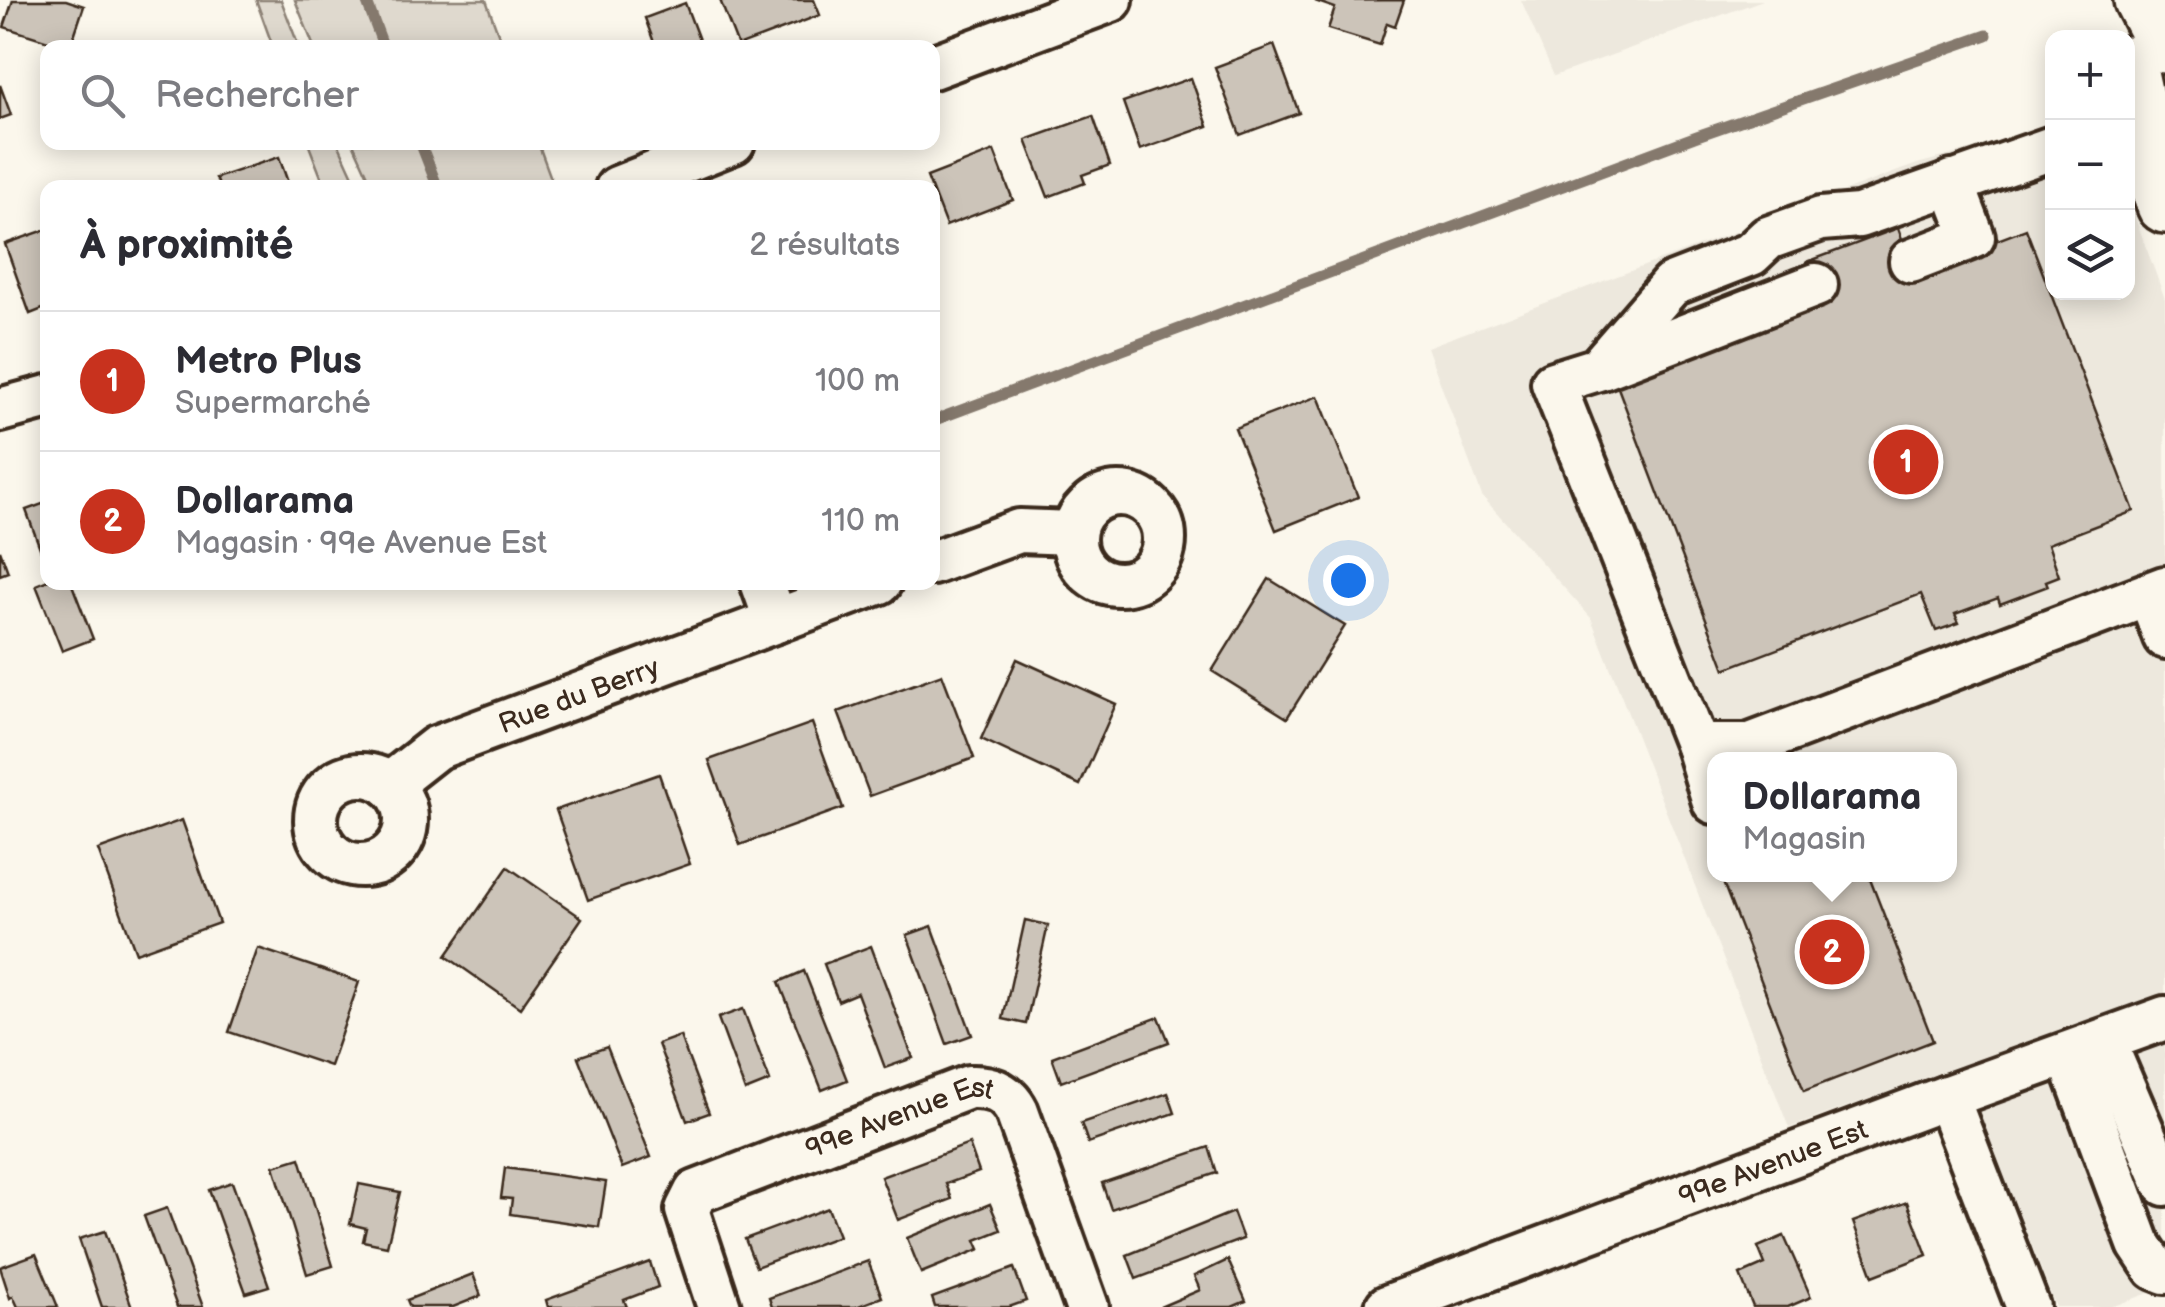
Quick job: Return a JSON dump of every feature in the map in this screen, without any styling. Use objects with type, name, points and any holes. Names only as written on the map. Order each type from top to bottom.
[{"type":"main road","points":[[2113,0],[2120,30]]},
{"type":"main road","points":[[2142,0],[2165,45]]},
{"type":"main road","points":[[2139,93],[2165,205]]},
{"type":"street","points":[[940,65],[1112,0]]},
{"type":"street","points":[[637,180],[713,150]]},
{"type":"street","points":[[1598,369],[1671,285],[1750,254],[1768,238],[1821,218],[1859,216],[2045,150]]},
{"type":"street","points":[[1911,261],[1974,236],[1952,182]]},
{"type":"street","points":[[1707,779],[1553,383],[1816,285]]},
{"type":"street","points":[[0,410],[40,398]]},
{"type":"street","points":[[940,560],[1019,532],[1074,533]]},
{"type":"street","name":"Rue du Berry","points":[[389,785],[436,748],[769,602],[836,590]]},
{"type":"street","points":[[1697,746],[1748,746],[2157,592],[2165,637]]},
{"type":"street","name":"99e Avenue Est","points":[[1388,1307],[2165,1018]]},
{"type":"street","points":[[2086,1047],[2165,1184]]},
{"type":"street","points":[[2086,1047],[2152,1258]]},
{"type":"street","name":"99e Avenue Est","points":[[720,1307],[686,1210],[696,1192],[969,1086],[998,1090],[1012,1102],[1087,1307]]},
{"type":"street","points":[[1948,1097],[2015,1304]]},
{"type":"shaded area","points":[[256,0],[281,0],[296,40],[270,40]]},
{"type":"shaded area","points":[[295,0],[486,0],[500,40],[311,40]]},
{"type":"shaded area","points":[[1521,0],[1763,0],[1554,76]]},
{"type":"shaded area","points":[[2045,124],[2045,300],[2135,300],[2135,217],[2165,299],[2165,1287],[2111,1307],[2056,1307],[1961,1065],[1789,1128],[1591,618],[1482,496],[1427,347],[1917,164],[1999,142]]},
{"type":"shaded area","points":[[311,150],[341,150],[355,180],[322,180]]},
{"type":"shaded area","points":[[356,150],[541,150],[552,180],[370,180]]},
{"type":"building","points":[[13,0],[66,0],[84,6],[73,40],[45,40],[4,27]]},
{"type":"building","points":[[720,0],[814,0],[820,15],[754,40],[736,40]]},
{"type":"building","points":[[1404,0],[1395,26],[1387,23],[1380,45],[1328,29],[1335,8],[1315,1]]},
{"type":"building","points":[[685,3],[699,40],[653,40],[645,18]]},
{"type":"building","points":[[1274,45],[1299,113],[1240,135],[1215,67]]},
{"type":"building","points":[[1191,78],[1208,126],[1140,150],[1123,102]]},
{"type":"building","points":[[0,85],[11,115],[0,119]]},
{"type":"building","points":[[1093,116],[1110,165],[1082,175],[1085,183],[1048,197],[1026,140]]},
{"type":"building","points":[[994,151],[1013,200],[946,226],[940,211],[940,180],[927,177]]},
{"type":"building","points":[[279,157],[287,180],[217,180]]},
{"type":"building","points":[[1898,228],[1914,272],[2026,229],[2045,279],[2045,300],[2053,300],[2134,511],[2048,544],[2059,576],[2046,581],[2048,586],[2000,604],[1998,598],[1955,614],[1959,623],[1936,631],[1921,594],[1725,669],[1617,385],[1824,306],[1807,262]]},
{"type":"building","points":[[40,232],[40,310],[30,314],[5,244]]},
{"type":"building","points":[[1318,396],[1358,497],[1276,530],[1235,428]]},
{"type":"building","points":[[40,505],[40,548],[26,510]]},
{"type":"building","points":[[0,550],[8,572],[0,575]]},
{"type":"building","points":[[1269,579],[1345,626],[1287,718],[1212,671]]},
{"type":"building","points":[[40,583],[40,590],[74,590],[93,639],[62,651],[36,585]]},
{"type":"building","points":[[1017,659],[1116,704],[1080,785],[981,739]]},
{"type":"building","points":[[942,674],[974,758],[870,796],[838,712]]},
{"type":"building","points":[[812,723],[843,808],[740,845],[709,760]]},
{"type":"building","points":[[659,774],[690,864],[588,900],[556,810]]},
{"type":"building","points":[[182,820],[219,923],[136,953],[98,850]]},
{"type":"building","points":[[508,867],[582,918],[520,1008],[446,956]]},
{"type":"building","points":[[1723,882],[1871,882],[1933,1041],[1804,1091]]},
{"type":"building","points":[[1025,920],[1048,925],[1026,1024],[1003,1019]]},
{"type":"building","points":[[932,926],[972,1035],[947,1044],[907,935]]},
{"type":"building","points":[[871,946],[913,1058],[885,1068],[857,993],[838,1001],[824,964]]},
{"type":"building","points":[[258,948],[359,982],[330,1066],[229,1032]]},
{"type":"building","points":[[804,971],[847,1080],[822,1090],[779,982]]},
{"type":"building","points":[[743,1009],[770,1081],[745,1091],[718,1018]]},
{"type":"building","points":[[1159,1017],[1169,1042],[1061,1082],[1052,1057]]},
{"type":"building","points":[[680,1036],[709,1113],[687,1121],[658,1044]]},
{"type":"building","points":[[607,1047],[651,1157],[622,1168],[578,1057]]},
{"type":"building","points":[[1168,1093],[1175,1113],[1088,1143],[1081,1123]]},
{"type":"building","points":[[969,1144],[979,1172],[946,1184],[952,1199],[898,1220],[881,1177]]},
{"type":"building","points":[[1209,1147],[1217,1173],[1111,1209],[1102,1183]]},
{"type":"building","points":[[300,1158],[333,1266],[307,1274],[274,1166]]},
{"type":"building","points":[[505,1168],[606,1182],[599,1227],[510,1214],[512,1199],[501,1198]]},
{"type":"building","points":[[232,1182],[269,1286],[246,1293],[209,1190]]},
{"type":"building","points":[[359,1184],[400,1192],[387,1246],[363,1241],[366,1228],[350,1224]]},
{"type":"building","points":[[1907,1202],[1927,1255],[1873,1276],[1853,1222]]},
{"type":"building","points":[[990,1204],[1001,1230],[976,1240],[980,1249],[921,1273],[907,1238]]},
{"type":"building","points":[[167,1208],[203,1307],[177,1307],[144,1216]]},
{"type":"building","points":[[828,1208],[839,1236],[756,1267],[745,1239]]},
{"type":"building","points":[[1233,1212],[1243,1239],[1136,1279],[1127,1255]]},
{"type":"building","points":[[105,1231],[132,1307],[102,1307],[79,1239]]},
{"type":"building","points":[[1784,1236],[1811,1297],[1788,1307],[1753,1307],[1740,1275],[1765,1264],[1758,1247]]},
{"type":"building","points":[[36,1254],[58,1307],[18,1307],[13,1296],[10,1298],[0,1267]]},
{"type":"building","points":[[1228,1260],[1246,1301],[1232,1307],[1160,1307],[1200,1290],[1194,1276]]},
{"type":"building","points":[[868,1261],[882,1297],[856,1307],[772,1307],[769,1298]]},
{"type":"building","points":[[650,1262],[658,1287],[624,1300],[627,1307],[548,1307],[546,1300]]},
{"type":"building","points":[[1014,1268],[1026,1301],[1009,1307],[935,1307],[932,1298]]},
{"type":"building","points":[[473,1274],[481,1296],[453,1307],[410,1307],[407,1300]]},
{"type":"waterway","points":[[366,0],[381,40]]},
{"type":"waterway","points":[[940,418],[1697,136],[1987,35]]},
{"type":"waterway","points":[[423,150],[435,180]]},
{"type":"place","name":"Metro Plus","points":[[1906,462]]},
{"type":"place","name":"Dollarama","points":[[1832,952]]}]
